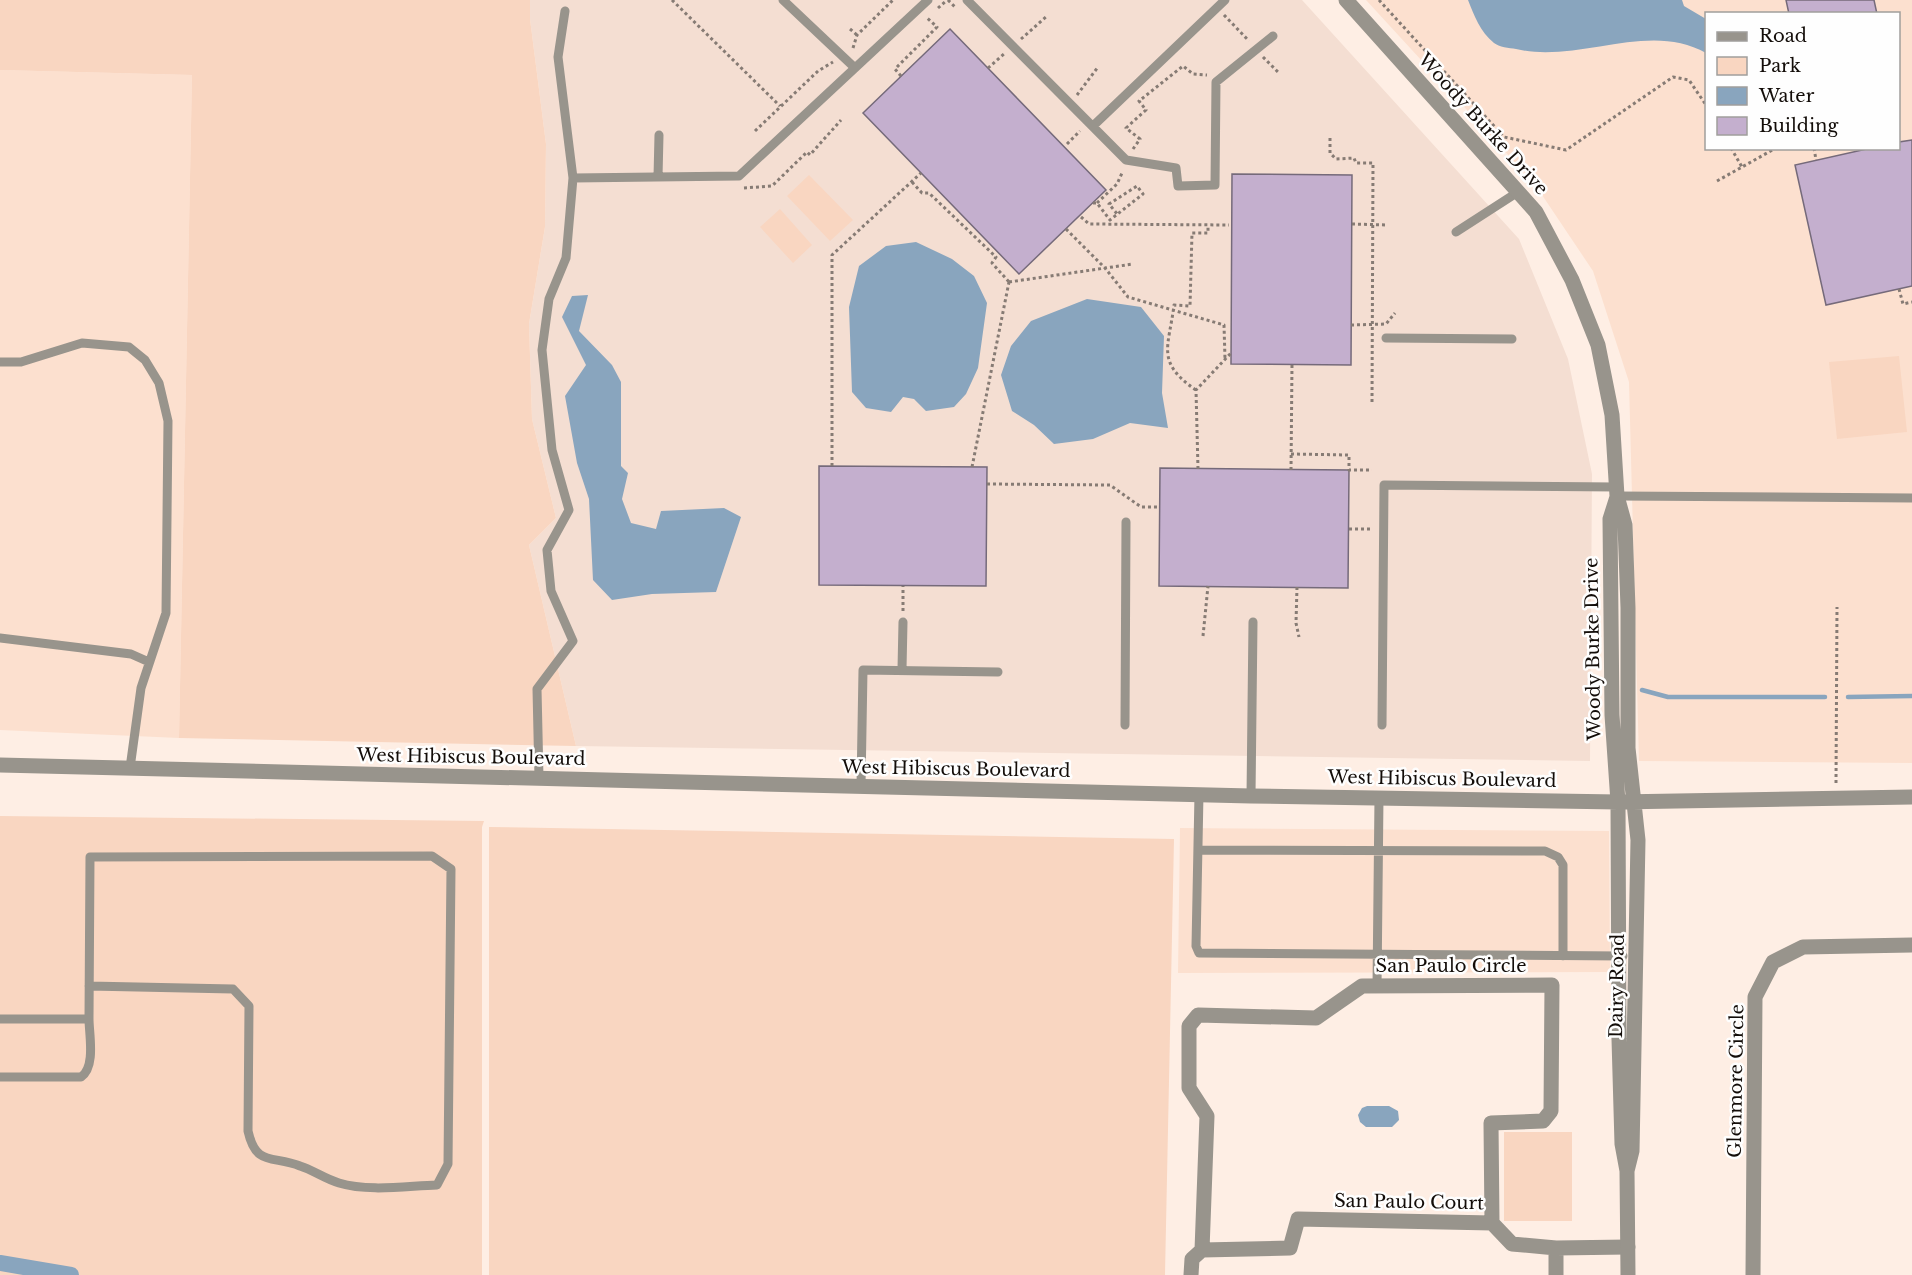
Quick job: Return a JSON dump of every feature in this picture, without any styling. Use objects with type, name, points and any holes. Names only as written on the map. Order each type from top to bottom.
[{"type":"street","name":"Woody Burke Drive","points":[[1346,0],[1536,212],[1572,280],[1598,345],[1612,415],[1617,492],[1625,525],[1628,608],[1628,748],[1635,802]]},
{"type":"street","name":"Woody Burke Drive","points":[[1617,492],[1610,519],[1610,530],[1612,715],[1618,802]]},
{"type":"street","name":"West Hibiscus Boulevard","points":[[0,765],[1251,796],[1618,802],[1912,797]]},
{"type":"street","name":"Dairy Road","points":[[1618,802],[1618,956],[1622,1144],[1627,1171],[1628,1275]]},
{"type":"street","name":"Dairy Road","points":[[1627,1171],[1632,1151],[1637,957],[1638,840],[1635,802]]},
{"type":"street","name":"Glenmore Circle","points":[[1754,1275],[1755,997],[1773,962],[1803,947],[1912,945]]},
{"type":"street","name":"San Paulo Circle","points":[[1191,1275],[1192,1259],[1202,1250],[1207,1116],[1189,1088],[1189,1026],[1198,1015],[1316,1018],[1362,986],[1552,985],[1551,1111],[1543,1121],[1491,1123],[1492,1223]]},
{"type":"street","name":"San Paulo Court","points":[[1202,1250],[1290,1248],[1298,1219],[1492,1223],[1512,1244],[1556,1248],[1628,1247]]},
{"type":"street","points":[[1556,1248],[1556,1275]]},
{"type":"lane","points":[[783,0],[855,68]]},
{"type":"lane","points":[[573,178],[739,176],[928,0]]},
{"type":"lane","points":[[966,0],[1126,160],[1176,168],[1178,186],[1215,185],[1216,82],[1273,36]]},
{"type":"lane","points":[[1093,126],[1225,0]]},
{"type":"lane","points":[[539,778],[537,689],[573,641],[551,591],[547,550],[569,510],[552,450],[542,350],[549,299],[566,258],[573,178],[558,57],[564,11]]},
{"type":"lane","points":[[658,177],[659,135]]},
{"type":"lane","points":[[1456,232],[1518,192]]},
{"type":"lane","points":[[1386,338],[1512,339]]},
{"type":"lane","points":[[0,362],[21,362],[82,343],[129,347],[145,360],[159,383],[168,421],[166,613],[141,688],[130,768]]},
{"type":"lane","points":[[1382,725],[1384,485],[1912,498]]},
{"type":"lane","points":[[1125,522],[1125,725]]},
{"type":"lane","points":[[902,669],[903,622]]},
{"type":"lane","points":[[1251,796],[1253,622]]},
{"type":"lane","points":[[0,638],[131,654],[149,662]]},
{"type":"lane","points":[[861,786],[863,670],[998,672]]},
{"type":"lane","points":[[1198,794],[1196,946],[1200,953],[1637,957]]},
{"type":"lane","points":[[1377,986],[1379,797]]},
{"type":"lane","points":[[1198,850],[1545,851],[1553,854],[1563,865],[1563,956]]},
{"type":"lane","points":[[0,1077],[81,1077],[89,1066],[89,986],[90,857],[432,856],[451,869],[448,1164],[437,1185],[355,1186],[338,1183],[301,1166],[261,1157],[254,1150],[248,1131],[249,1006],[233,989],[89,986]]},
{"type":"lane","points":[[0,1019],[89,1019]]},
{"type":"path","points":[[672,0],[780,107]]},
{"type":"path","points":[[755,130],[818,71],[853,50],[857,35],[893,0]]},
{"type":"path","points":[[901,76],[895,69],[937,27],[927,18],[948,0],[961,13]]},
{"type":"path","points":[[1379,0],[1504,137],[1566,150],[1673,78],[1689,80],[1705,102]]},
{"type":"path","points":[[850,28],[857,35]]},
{"type":"path","points":[[995,46],[1003,55]]},
{"type":"path","points":[[1118,215],[1109,204],[1137,186],[1143,194],[1118,215],[1110,220],[1095,203],[1117,184],[1126,160],[1140,139],[1126,128],[1146,110],[1139,101],[1183,66],[1193,74],[1207,75]]},
{"type":"path","points":[[1070,104],[1098,67]]},
{"type":"path","points":[[733,189],[772,186],[807,152],[810,155],[841,120]]},
{"type":"path","points":[[1067,144],[1080,131],[1088,140]]},
{"type":"path","points":[[1330,138],[1330,153],[1336,159],[1354,158],[1356,162],[1373,162],[1372,403]]},
{"type":"path","points":[[1732,150],[1742,167]]},
{"type":"path","points":[[1717,181],[1772,150]]},
{"type":"path","points":[[1814,150],[1816,160]]},
{"type":"path","points":[[1113,165],[1122,173]]},
{"type":"path","points":[[832,466],[832,255],[921,173]]},
{"type":"path","points":[[912,182],[922,194],[929,193],[996,257],[992,263],[1009,282]]},
{"type":"path","points":[[1081,217],[1089,224],[1229,225]]},
{"type":"path","points":[[1352,224],[1387,225]]},
{"type":"path","points":[[1196,390],[1181,380],[1170,367],[1168,339],[1174,305],[1190,306],[1192,233],[1208,233],[1208,225]]},
{"type":"path","points":[[1066,229],[1105,268],[1128,297],[1224,325],[1225,359]]},
{"type":"path","points":[[1009,282],[1133,264]]},
{"type":"path","points":[[972,467],[1009,282]]},
{"type":"path","points":[[1899,289],[1903,304],[1912,302]]},
{"type":"path","points":[[1351,325],[1386,324],[1395,313]]},
{"type":"path","points":[[1198,469],[1196,390],[1230,353]]},
{"type":"path","points":[[1291,470],[1292,364]]},
{"type":"path","points":[[1291,454],[1349,455],[1349,470],[1372,470]]},
{"type":"path","points":[[987,484],[1110,485],[1141,507],[1160,507]]},
{"type":"path","points":[[1349,529],[1384,529]]},
{"type":"path","points":[[903,586],[903,622]]},
{"type":"path","points":[[1203,636],[1208,586]]},
{"type":"path","points":[[1297,587],[1296,623],[1299,637]]},
{"type":"path","points":[[1835,799],[1837,607]]},
{"type":"shaded area","points":[[530,0],[1302,0],[1519,239],[1568,359],[1592,474],[1590,761],[576,746],[529,545],[556,518],[532,419],[529,324],[545,227],[546,144],[530,19]]},
{"type":"shaded area","points":[[1366,0],[1912,0],[1912,763],[1639,761],[1629,382],[1593,271],[1534,183]]},
{"type":"shaded area","points":[[0,70],[192,75],[179,738],[0,730]]},
{"type":"shaded area","points":[[1180,828],[1609,831],[1610,972],[1178,973]]},
{"type":"green space","points":[[0,0],[530,0],[530,19],[546,144],[545,227],[529,324],[532,419],[556,518],[529,545],[576,746],[179,738],[192,75],[0,70]]},
{"type":"green space","points":[[809,175],[853,220],[830,241],[787,196]]},
{"type":"green space","points":[[780,209],[812,245],[793,263],[760,227]]},
{"type":"green space","points":[[1899,356],[1907,432],[1837,439],[1829,362]]},
{"type":"green space","points":[[0,816],[484,821],[482,827],[482,1275],[0,1275]]},
{"type":"green space","points":[[489,827],[1174,839],[1165,1275],[489,1275]]},
{"type":"green space","points":[[1504,1132],[1572,1132],[1572,1221],[1504,1221]]},
{"type":"water","points":[[1468,0],[1682,0],[1684,6],[1705,18],[1705,53],[1684,44],[1661,41],[1637,41],[1540,52],[1504,47],[1494,43],[1478,23]]},
{"type":"water","points":[[916,242],[952,259],[974,276],[987,303],[978,368],[966,394],[954,407],[926,411],[914,399],[903,397],[891,412],[866,408],[852,392],[849,307],[859,266],[886,246]]},
{"type":"water","points":[[588,295],[579,331],[612,365],[621,382],[621,466],[628,473],[622,499],[631,523],[656,529],[661,511],[724,508],[741,517],[716,592],[652,594],[612,600],[593,580],[589,499],[577,463],[565,396],[586,365],[562,317],[572,296]]},
{"type":"water","points":[[1087,299],[1141,307],[1164,336],[1162,393],[1168,428],[1130,423],[1093,439],[1054,444],[1034,425],[1012,411],[1001,375],[1011,346],[1031,321]]},
{"type":"water","points":[[1389,1106],[1398,1111],[1399,1120],[1392,1127],[1366,1127],[1360,1122],[1358,1115],[1362,1108]]},
{"type":"building","points":[[1786,0],[1874,0],[1877,12],[1789,12]]},
{"type":"building","points":[[950,29],[1106,190],[1019,274],[863,113]]},
{"type":"building","points":[[1912,140],[1912,286],[1826,305],[1795,165],[1862,150],[1900,150],[1900,142]]},
{"type":"building","points":[[1232,174],[1352,175],[1351,365],[1231,364]]},
{"type":"building","points":[[819,466],[987,467],[986,586],[819,585]]},
{"type":"building","points":[[1160,468],[1349,470],[1348,588],[1159,586]]},
{"type":"waterway","points":[[1642,690],[1668,697],[1825,697]]},
{"type":"waterway","points":[[1848,697],[1912,696]]},
{"type":"waterway","points":[[0,1263],[71,1275]]}]
